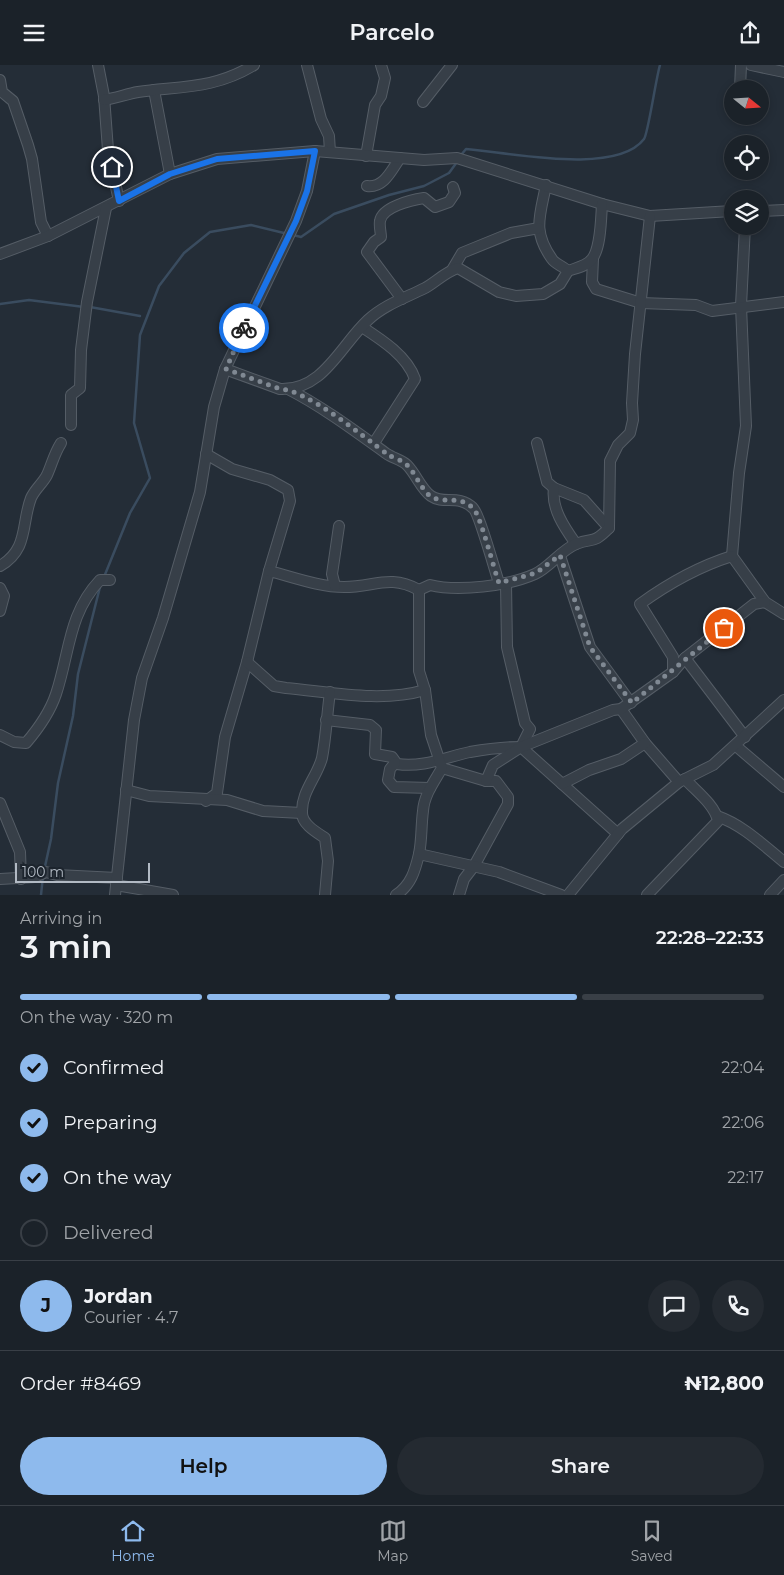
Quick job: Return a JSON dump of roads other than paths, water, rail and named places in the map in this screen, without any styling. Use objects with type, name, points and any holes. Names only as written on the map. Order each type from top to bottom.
[{"type":"street","points":[[98,65],[104,100],[106,134],[119,201]]},
{"type":"street","points":[[104,100],[154,90],[198,87],[234,77],[254,65]]},
{"type":"street","points":[[307,65],[321,119],[329,136],[330,152]]},
{"type":"street","points":[[366,156],[375,105],[381,96],[385,78],[381,65]]},
{"type":"street","points":[[422,103],[452,65]]},
{"type":"street","points":[[740,80],[741,65]]},
{"type":"street","points":[[750,65],[784,71]]},
{"type":"street","points":[[0,80],[2,93],[13,101],[32,159],[41,222],[48,236]]},
{"type":"street","points":[[154,90],[170,174]]},
{"type":"street","points":[[116,886],[126,790],[142,678],[163,618],[200,492],[214,407],[226,369],[296,221],[307,191],[315,151]]},
{"type":"street","points":[[0,255],[48,236],[170,174],[217,159],[315,151],[424,160],[461,159],[602,204],[650,216],[724,211]]},
{"type":"street","points":[[367,186],[375,187],[382,183],[400,158]]},
{"type":"street","points":[[546,185],[542,209],[538,213],[539,238],[553,261],[568,271]]},
{"type":"street","points":[[402,299],[367,252],[380,237],[380,221],[385,211],[408,200],[424,198],[435,207],[449,202],[455,193],[453,187]]},
{"type":"street","points":[[602,204],[598,241],[593,259],[592,282],[596,289],[641,303],[696,305],[712,311],[784,302]]},
{"type":"street","points":[[71,425],[71,395],[80,388],[86,307],[106,208]]},
{"type":"street","points":[[769,211],[784,210]]},
{"type":"street","points":[[419,591],[430,585],[446,589],[502,583],[536,573],[576,544],[596,541],[609,528],[610,461],[618,445],[630,433],[634,420],[632,403],[634,364],[650,216]]},
{"type":"street","points":[[452,270],[462,253],[511,233],[539,228]]},
{"type":"street","points":[[745,235],[741,306],[746,426],[739,473],[732,555],[765,602],[784,614]]},
{"type":"street","points":[[226,369],[280,389],[288,389],[311,383],[322,374],[362,327],[384,308],[426,287],[452,270],[458,268],[468,272],[499,292],[516,296],[543,294],[560,284],[568,271],[583,266],[593,259]]},
{"type":"street","points":[[362,327],[384,341],[411,369],[415,379],[374,443]]},
{"type":"street","points":[[288,389],[310,400],[374,443],[388,455],[407,465],[430,496],[441,500],[459,499],[474,509],[482,524],[483,535],[502,583],[507,647],[525,723],[530,729],[521,747]]},
{"type":"street","points":[[0,566],[15,554],[23,541],[32,496],[46,477],[53,455],[61,443]]},
{"type":"street","points":[[537,443],[547,481],[554,487],[584,500],[609,528]]},
{"type":"street","points":[[206,454],[232,469],[270,480],[288,490],[290,501],[269,571],[247,662],[225,737],[217,793],[206,801]]},
{"type":"street","points":[[554,487],[552,498],[558,514],[576,544]]},
{"type":"street","points":[[335,586],[332,575],[339,526]]},
{"type":"street","points":[[560,555],[590,647],[632,703]]},
{"type":"street","points":[[672,671],[673,657],[640,604],[669,583],[706,564],[732,555]]},
{"type":"street","points":[[269,571],[344,587],[404,582],[419,591]]},
{"type":"street","points":[[0,735],[14,742],[26,743],[38,728],[56,695],[69,637],[86,595],[100,580],[110,580]]},
{"type":"street","points":[[0,588],[4,596],[0,611]]},
{"type":"street","points":[[396,895],[406,891],[415,872],[422,839],[423,809],[440,764],[431,735],[425,690],[419,671],[419,591]]},
{"type":"street","points":[[486,781],[493,765],[521,747],[613,710],[621,709],[632,703],[754,603],[765,602]]},
{"type":"street","points":[[685,658],[745,737]]},
{"type":"street","points":[[247,662],[274,687],[405,696],[425,690]]},
{"type":"street","points":[[325,895],[327,847],[325,838],[312,829],[303,819],[302,813],[305,796],[322,759],[330,692]]},
{"type":"street","points":[[568,895],[618,834],[682,781],[713,765],[736,746],[784,700]]},
{"type":"street","points":[[621,709],[645,743],[682,781],[705,799],[717,816],[718,821],[647,895]]},
{"type":"street","points":[[326,720],[370,725],[376,730],[375,753],[392,757],[395,763]]},
{"type":"street","points":[[562,784],[589,770],[621,759],[645,743]]},
{"type":"street","points":[[736,746],[784,787]]},
{"type":"street","points":[[395,763],[404,765],[440,764],[470,752],[521,747],[618,834]]},
{"type":"street","points":[[395,763],[390,769],[388,780],[394,787],[430,788]]},
{"type":"street","points":[[440,764],[486,781],[496,781],[508,797],[508,804],[474,866],[464,879],[459,895]]},
{"type":"street","points":[[126,790],[149,796],[226,801],[263,811],[302,813]]},
{"type":"street","points":[[0,803],[20,852],[21,879]]},
{"type":"street","points":[[717,816],[729,820],[746,831],[784,862]]},
{"type":"street","points":[[418,854],[499,872],[561,895]]},
{"type":"street","points":[[0,879],[35,877],[46,871],[57,875],[173,895]]},
{"type":"street","points":[[770,895],[784,880]]},
{"type":"waterway","points":[[461,155],[466,149],[533,157],[586,159],[610,157],[630,150],[644,139],[646,135],[660,65]]},
{"type":"waterway","points":[[293,235],[301,237],[334,214],[389,195],[424,186],[449,173],[457,162]]},
{"type":"waterway","points":[[104,577],[130,513],[150,478],[134,423],[140,335],[159,286],[184,253],[210,232],[251,225],[288,234]]},
{"type":"waterway","points":[[0,304],[29,300],[84,307]]},
{"type":"waterway","points":[[90,307],[140,316]]},
{"type":"waterway","points":[[44,871],[51,839],[58,783],[73,716],[78,674],[100,587]]},
{"type":"waterway","points":[[41,895],[43,876]]}]
